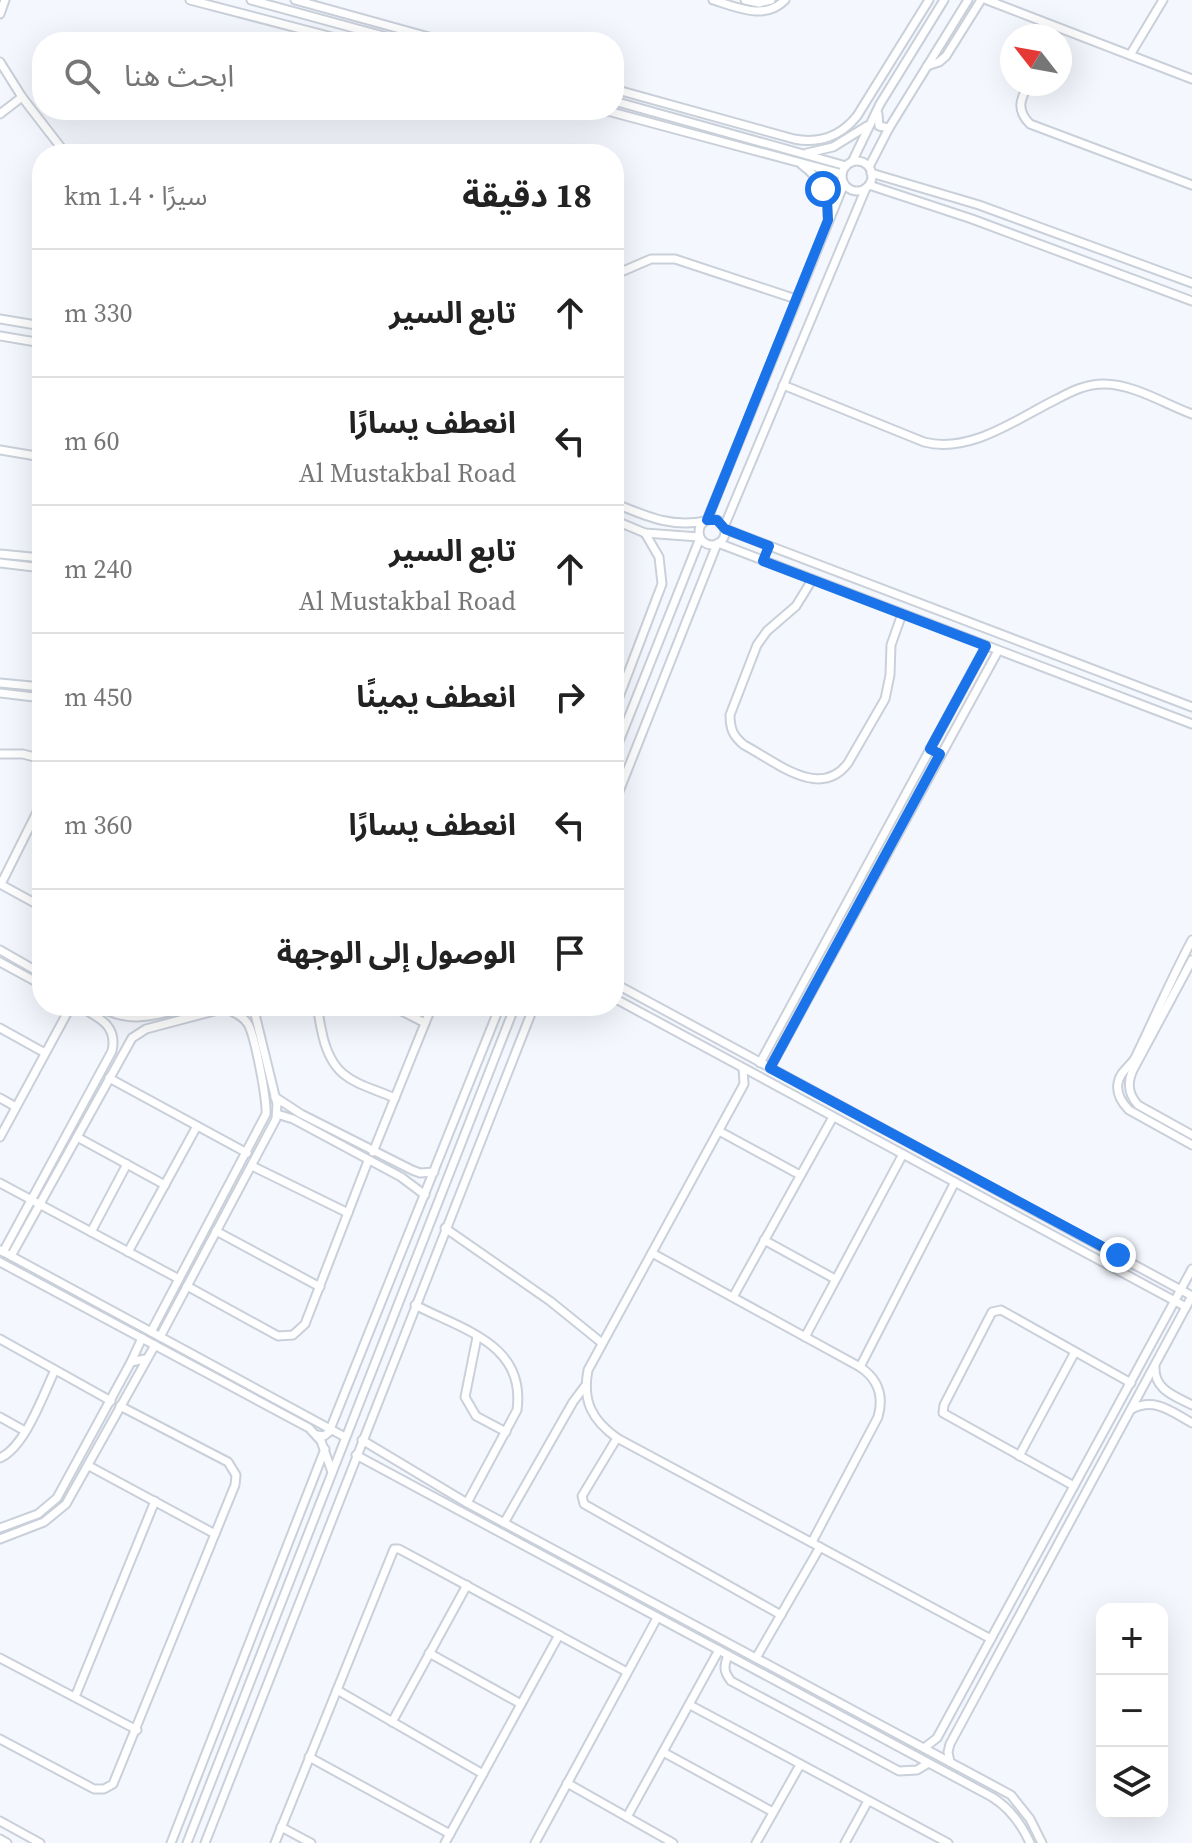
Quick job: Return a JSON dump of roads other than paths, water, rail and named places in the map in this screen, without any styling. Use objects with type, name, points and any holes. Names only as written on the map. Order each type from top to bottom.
[{"type":"street","points":[[0,14],[5,0]]},
{"type":"street","points":[[190,0],[313,32]]},
{"type":"street","points":[[251,0],[368,32]]},
{"type":"street","points":[[295,0],[411,32]]},
{"type":"street","points":[[713,0],[758,12],[771,10],[785,0]]},
{"type":"street","points":[[745,0],[759,3],[771,0]]},
{"type":"street","points":[[624,92],[794,139],[821,140],[838,133],[857,116],[929,0]]},
{"type":"street","points":[[624,729],[700,537],[700,526],[706,520],[844,184],[842,174],[880,104],[944,0]]},
{"type":"street","points":[[624,779],[718,544],[723,539],[724,528],[867,186],[870,170],[889,128],[968,0]]},
{"type":"street","points":[[927,66],[946,56],[981,0]]},
{"type":"street","points":[[987,0],[1042,24]]},
{"type":"street","points":[[1130,55],[1163,0]]},
{"type":"street","points":[[1072,36],[1192,79]]},
{"type":"street","points":[[0,62],[32,110]]},
{"type":"street","points":[[1022,96],[1020,105],[1030,124],[1192,185]]},
{"type":"street","points":[[0,114],[22,97]]},
{"type":"street","points":[[624,104],[802,153],[849,164],[861,162],[870,170],[979,205],[1192,283]]},
{"type":"street","points":[[880,104],[877,123],[889,128]]},
{"type":"street","points":[[624,115],[842,174]]},
{"type":"street","points":[[40,120],[58,144]]},
{"type":"street","points":[[802,153],[833,147],[869,124]]},
{"type":"street","points":[[739,146],[742,136]]},
{"type":"street","points":[[793,161],[818,180],[827,199],[828,220]]},
{"type":"street","points":[[844,184],[854,191],[867,186],[972,219],[1192,301]]},
{"type":"street","points":[[972,219],[979,205]]},
{"type":"street","points":[[624,271],[651,259],[675,259],[796,299]]},
{"type":"street","points":[[0,319],[32,324]]},
{"type":"street","points":[[0,336],[32,341]]},
{"type":"street","points":[[783,385],[924,442],[948,446],[971,442],[1081,387],[1094,384],[1119,386],[1192,414]]},
{"type":"street","points":[[0,450],[32,455]]},
{"type":"street","points":[[624,507],[672,524],[717,520],[724,528],[769,546],[1192,707]]},
{"type":"street","points":[[624,524],[645,533],[700,537],[707,544],[718,544],[1192,724]]},
{"type":"street","points":[[624,684],[662,584],[659,557],[645,533]]},
{"type":"street","points":[[763,561],[769,546]]},
{"type":"street","points":[[0,554],[32,557]]},
{"type":"street","points":[[0,563],[32,567]]},
{"type":"street","points":[[812,580],[796,606],[767,631],[757,645],[730,715],[730,727],[744,745],[807,778],[819,781],[831,779],[841,773],[848,763],[885,699],[891,645],[902,614]]},
{"type":"street","points":[[760,1063],[986,646]]},
{"type":"street","points":[[770,1068],[998,651]]},
{"type":"street","points":[[32,686],[3,683],[2,693],[32,697]]},
{"type":"street","points":[[930,749],[940,754]]},
{"type":"street","points":[[0,754],[32,756]]},
{"type":"street","points":[[32,822],[0,884],[32,902]]},
{"type":"street","points":[[1192,940],[1133,1063],[1121,1073],[1118,1093],[1129,1110],[1192,1145]]},
{"type":"street","points":[[0,950],[32,968]]},
{"type":"street","points":[[821,951],[831,957]]},
{"type":"street","points":[[1192,960],[1133,1070],[1129,1084],[1138,1105],[1192,1135]]},
{"type":"street","points":[[0,962],[32,980]]},
{"type":"street","points":[[1175,972],[1183,976]]},
{"type":"street","points":[[624,988],[1192,1296],[950,1744],[950,1762]]},
{"type":"street","points":[[624,1003],[1186,1307]]},
{"type":"street","points":[[0,1137],[65,1016]]},
{"type":"street","points":[[36,1202],[114,1047],[108,1024],[95,1016]]},
{"type":"street","points":[[123,1016],[146,1016]]},
{"type":"street","points":[[194,1016],[139,1032],[127,1045],[77,1137],[5,1253],[345,1437]]},
{"type":"street","points":[[151,1332],[264,1120],[266,1101],[250,1029],[241,1016]]},
{"type":"street","points":[[160,1337],[277,1114],[255,1016]]},
{"type":"street","points":[[320,1016],[327,1052],[334,1067],[347,1077],[395,1098]]},
{"type":"street","points":[[411,1016],[425,1023]]},
{"type":"street","points":[[373,1152],[428,1016]]},
{"type":"street","points":[[317,1435],[324,1436],[330,1429],[496,1016]]},
{"type":"street","points":[[187,1843],[511,1016]]},
{"type":"street","points":[[205,1843],[530,1016]]},
{"type":"street","points":[[0,1028],[45,1053]]},
{"type":"street","points":[[701,1045],[708,1034]]},
{"type":"street","points":[[743,1068],[744,1084],[588,1370],[586,1401],[592,1415],[617,1438],[991,1639]]},
{"type":"street","points":[[744,1084],[758,1076]]},
{"type":"street","points":[[109,1078],[247,1153]]},
{"type":"street","points":[[275,1097],[368,1161],[411,1182],[425,1195]]},
{"type":"street","points":[[0,1098],[16,1107]]},
{"type":"street","points":[[277,1114],[416,1172],[434,1172]]},
{"type":"street","points":[[733,1297],[833,1117]]},
{"type":"street","points":[[128,1252],[197,1126]]},
{"type":"street","points":[[719,1131],[800,1175]]},
{"type":"street","points":[[77,1137],[165,1185]]},
{"type":"street","points":[[805,1337],[903,1154]]},
{"type":"street","points":[[187,1286],[283,1336],[293,1335],[302,1329],[368,1161]]},
{"type":"street","points":[[91,1232],[127,1164]]},
{"type":"street","points":[[252,1166],[348,1213]]},
{"type":"street","points":[[411,1182],[416,1172]]},
{"type":"street","points":[[860,1367],[955,1182]]},
{"type":"street","points":[[0,1183],[179,1279]]},
{"type":"street","points":[[993,1202],[1000,1191]]},
{"type":"street","points":[[445,1228],[550,1301],[602,1343]]},
{"type":"street","points":[[216,1231],[320,1287]]},
{"type":"street","points":[[426,1232],[440,1239]]},
{"type":"street","points":[[764,1240],[835,1279]]},
{"type":"street","points":[[652,1253],[860,1367],[876,1383],[880,1394],[880,1412],[781,1615],[756,1658]]},
{"type":"street","points":[[0,1262],[304,1425],[317,1435],[332,1472]]},
{"type":"street","points":[[924,1748],[937,1738],[1192,1269]]},
{"type":"street","points":[[70,1300],[75,1291]]},
{"type":"street","points":[[415,1305],[499,1350],[517,1378],[517,1410],[467,1503]]},
{"type":"street","points":[[1074,1486],[943,1413],[944,1405],[992,1312],[1001,1310],[1131,1383]]},
{"type":"street","points":[[477,1337],[465,1397],[476,1416],[506,1432]]},
{"type":"street","points":[[0,1528],[38,1514],[57,1498],[142,1338]]},
{"type":"street","points":[[0,1339],[111,1401]]},
{"type":"street","points":[[0,1539],[44,1522],[72,1496],[155,1345]]},
{"type":"street","points":[[1019,1456],[1075,1352]]},
{"type":"street","points":[[131,1362],[145,1359]]},
{"type":"street","points":[[1155,1366],[1154,1373],[1159,1385],[1192,1405]]},
{"type":"street","points":[[212,1376],[217,1368]]},
{"type":"street","points":[[0,1458],[15,1448],[55,1370]]},
{"type":"street","points":[[504,1523],[585,1386]]},
{"type":"street","points":[[1130,1410],[1143,1404],[1157,1404],[1192,1423]]},
{"type":"street","points":[[0,1739],[99,1790],[109,1787],[116,1780],[236,1480],[235,1469],[228,1462],[120,1406]]},
{"type":"street","points":[[0,1417],[25,1431]]},
{"type":"street","points":[[617,1438],[582,1496],[584,1504],[781,1615]]},
{"type":"street","points":[[362,1440],[467,1503],[1011,1795],[1030,1819],[1042,1843]]},
{"type":"street","points":[[171,1843],[325,1449]]},
{"type":"street","points":[[356,1455],[1005,1805],[1030,1843]]},
{"type":"street","points":[[393,1473],[398,1464]]},
{"type":"street","points":[[89,1466],[215,1534]]},
{"type":"street","points":[[75,1697],[155,1501]]},
{"type":"street","points":[[275,1843],[392,1550],[399,1549],[627,1672]]},
{"type":"street","points":[[392,1722],[467,1585]]},
{"type":"street","points":[[535,1843],[657,1618]]},
{"type":"street","points":[[445,1843],[559,1635]]},
{"type":"street","points":[[627,1817],[719,1650]]},
{"type":"street","points":[[429,1653],[521,1704]]},
{"type":"street","points":[[728,1655],[724,1666],[731,1681],[899,1771],[917,1770],[927,1764]]},
{"type":"street","points":[[0,1658],[137,1730]]},
{"type":"street","points":[[778,1682],[783,1673]]},
{"type":"street","points":[[337,1690],[483,1774]]},
{"type":"street","points":[[690,1705],[948,1843]]},
{"type":"street","points":[[663,1752],[773,1812]]},
{"type":"street","points":[[309,1757],[450,1834]]},
{"type":"street","points":[[756,1843],[800,1765]]},
{"type":"street","points":[[567,1783],[673,1843]]},
{"type":"street","points":[[845,1843],[868,1801]]},
{"type":"street","points":[[0,1821],[40,1843]]},
{"type":"street","points":[[281,1827],[311,1843]]},
{"type":"street","points":[[924,1843],[929,1833]]},
{"type":"street","points":[[0,1839],[7,1843]]}]
